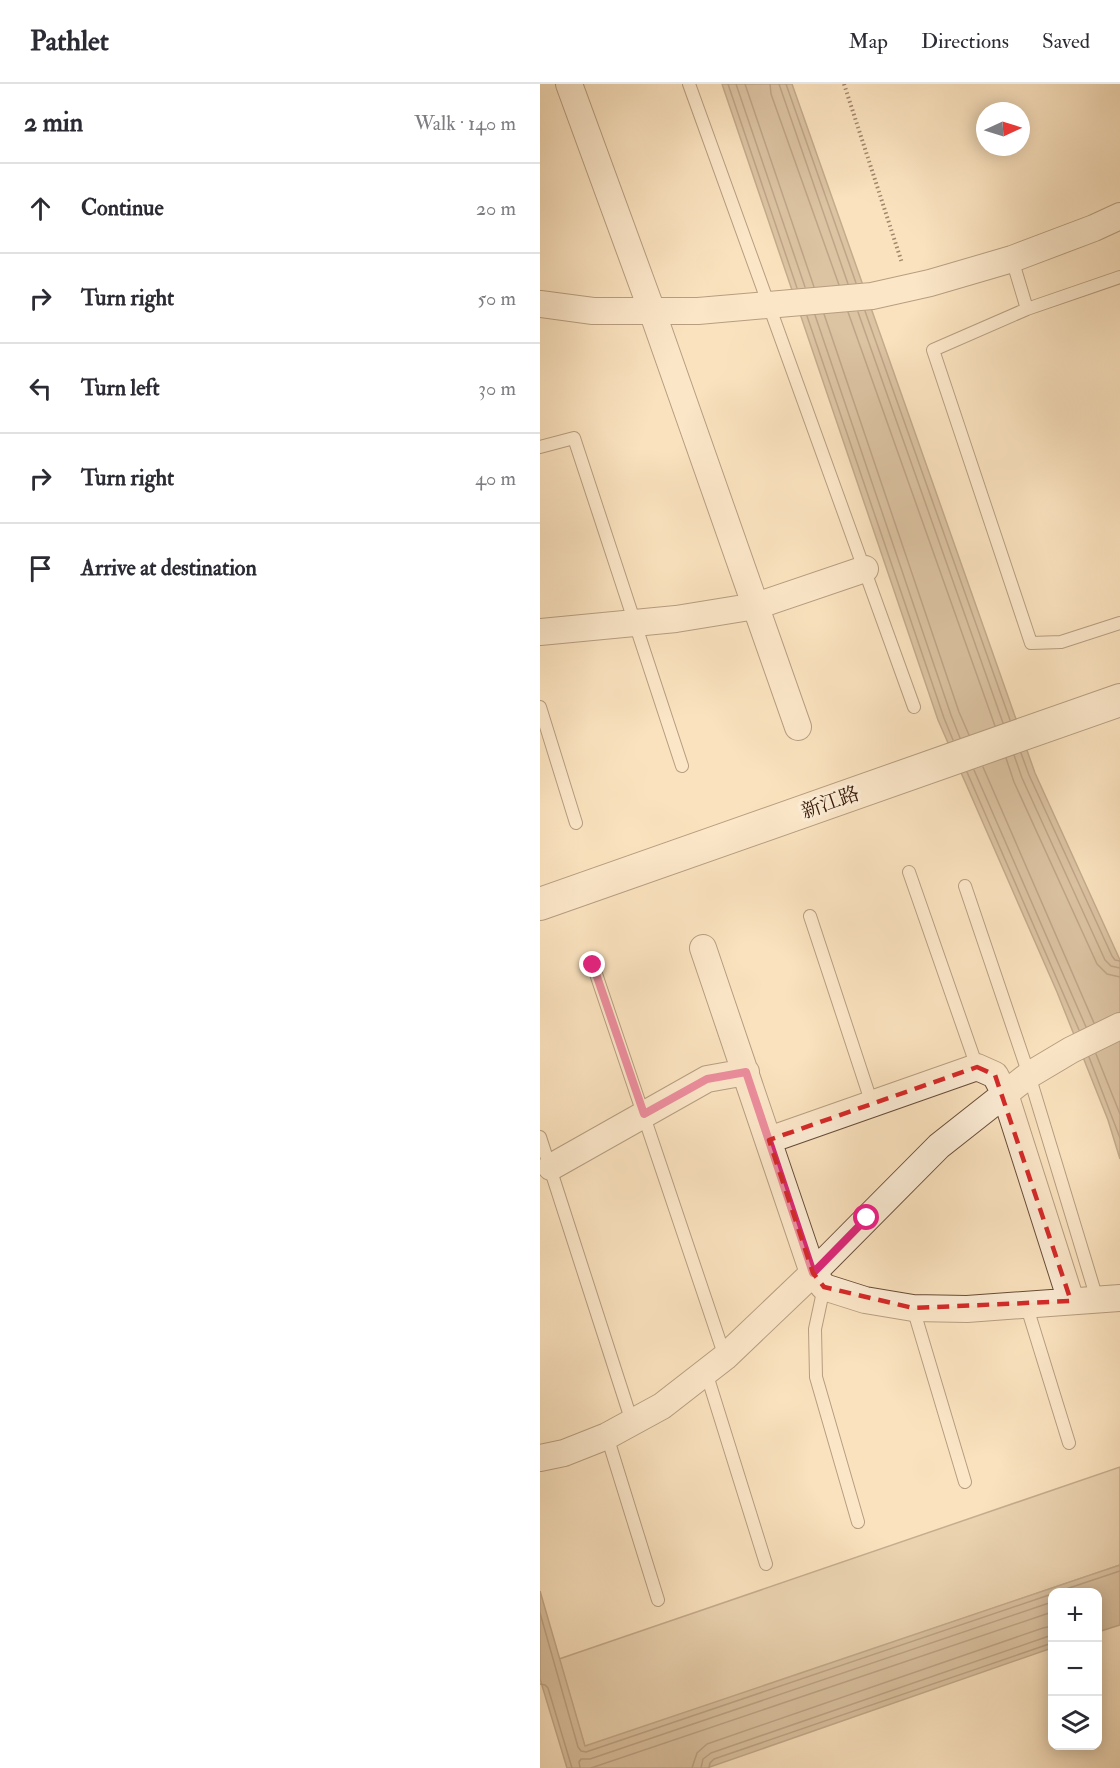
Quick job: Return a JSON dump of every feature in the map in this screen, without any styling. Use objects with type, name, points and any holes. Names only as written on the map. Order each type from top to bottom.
[{"type":"street","points":[[569,84],[652,311],[798,727]]},
{"type":"street","points":[[540,304],[594,311],[698,311],[872,296],[910,288],[1012,259],[1120,216]]},
{"type":"street","points":[[540,632],[676,619],[756,606],[865,569]]},
{"type":"street","name":"新江路","points":[[540,904],[1120,700]]},
{"type":"street","points":[[703,948],[818,1280],[865,1300],[913,1308],[967,1309],[1108,1298]]},
{"type":"street","points":[[540,1458],[564,1453],[607,1436],[662,1406],[818,1280],[939,1146],[1029,1075],[1071,1050],[1120,1026]]},
{"type":"street","points":[[769,1140],[977,1067],[995,1075],[1005,1094],[1071,1301]]},
{"type":"street","points":[[551,1167],[707,1079],[746,1072]]},
{"type":"lane","points":[[689,84],[780,304],[865,569],[914,707]]},
{"type":"lane","points":[[1012,259],[1027,309]]},
{"type":"lane","points":[[1120,277],[1027,309],[933,350],[1031,643],[1061,642],[1120,623]]},
{"type":"lane","points":[[540,447],[574,438],[682,766]]},
{"type":"lane","points":[[540,707],[576,823]]},
{"type":"lane","points":[[909,872],[977,1067]]},
{"type":"lane","points":[[965,886],[1108,1298]]},
{"type":"lane","points":[[810,916],[872,1104]]},
{"type":"lane","points":[[593,965],[644,1114],[715,1364],[766,1564]]},
{"type":"lane","points":[[540,1137],[632,1422]]},
{"type":"lane","points":[[818,1280],[815,1329],[816,1377],[858,1522]]},
{"type":"lane","points":[[1026,1304],[1069,1443]]},
{"type":"lane","points":[[913,1308],[965,1482]]},
{"type":"lane","points":[[607,1436],[658,1600]]},
{"type":"path","points":[[844,84],[910,288]]},
{"type":"highlighted area","points":[[977,1067],[995,1075],[1071,1301],[913,1308],[824,1287],[813,1273],[769,1140]]},
{"type":"shaded area","points":[[1120,1467],[1120,1565],[585,1747],[559,1659]]},
{"type":"water","points":[[722,84],[792,84],[1035,773],[1120,960],[1120,1159],[1108,1120],[1057,992],[938,720]]},
{"type":"water","points":[[1120,1565],[1120,1625],[1102,1631],[1102,1588],[1052,1588]]},
{"type":"water","points":[[1048,1589],[1048,1649],[707,1768],[567,1768],[540,1679],[540,1591],[585,1746]]},
{"type":"route","points":[[593,965],[644,1114],[707,1079],[746,1072],[813,1273],[867,1218]]}]
